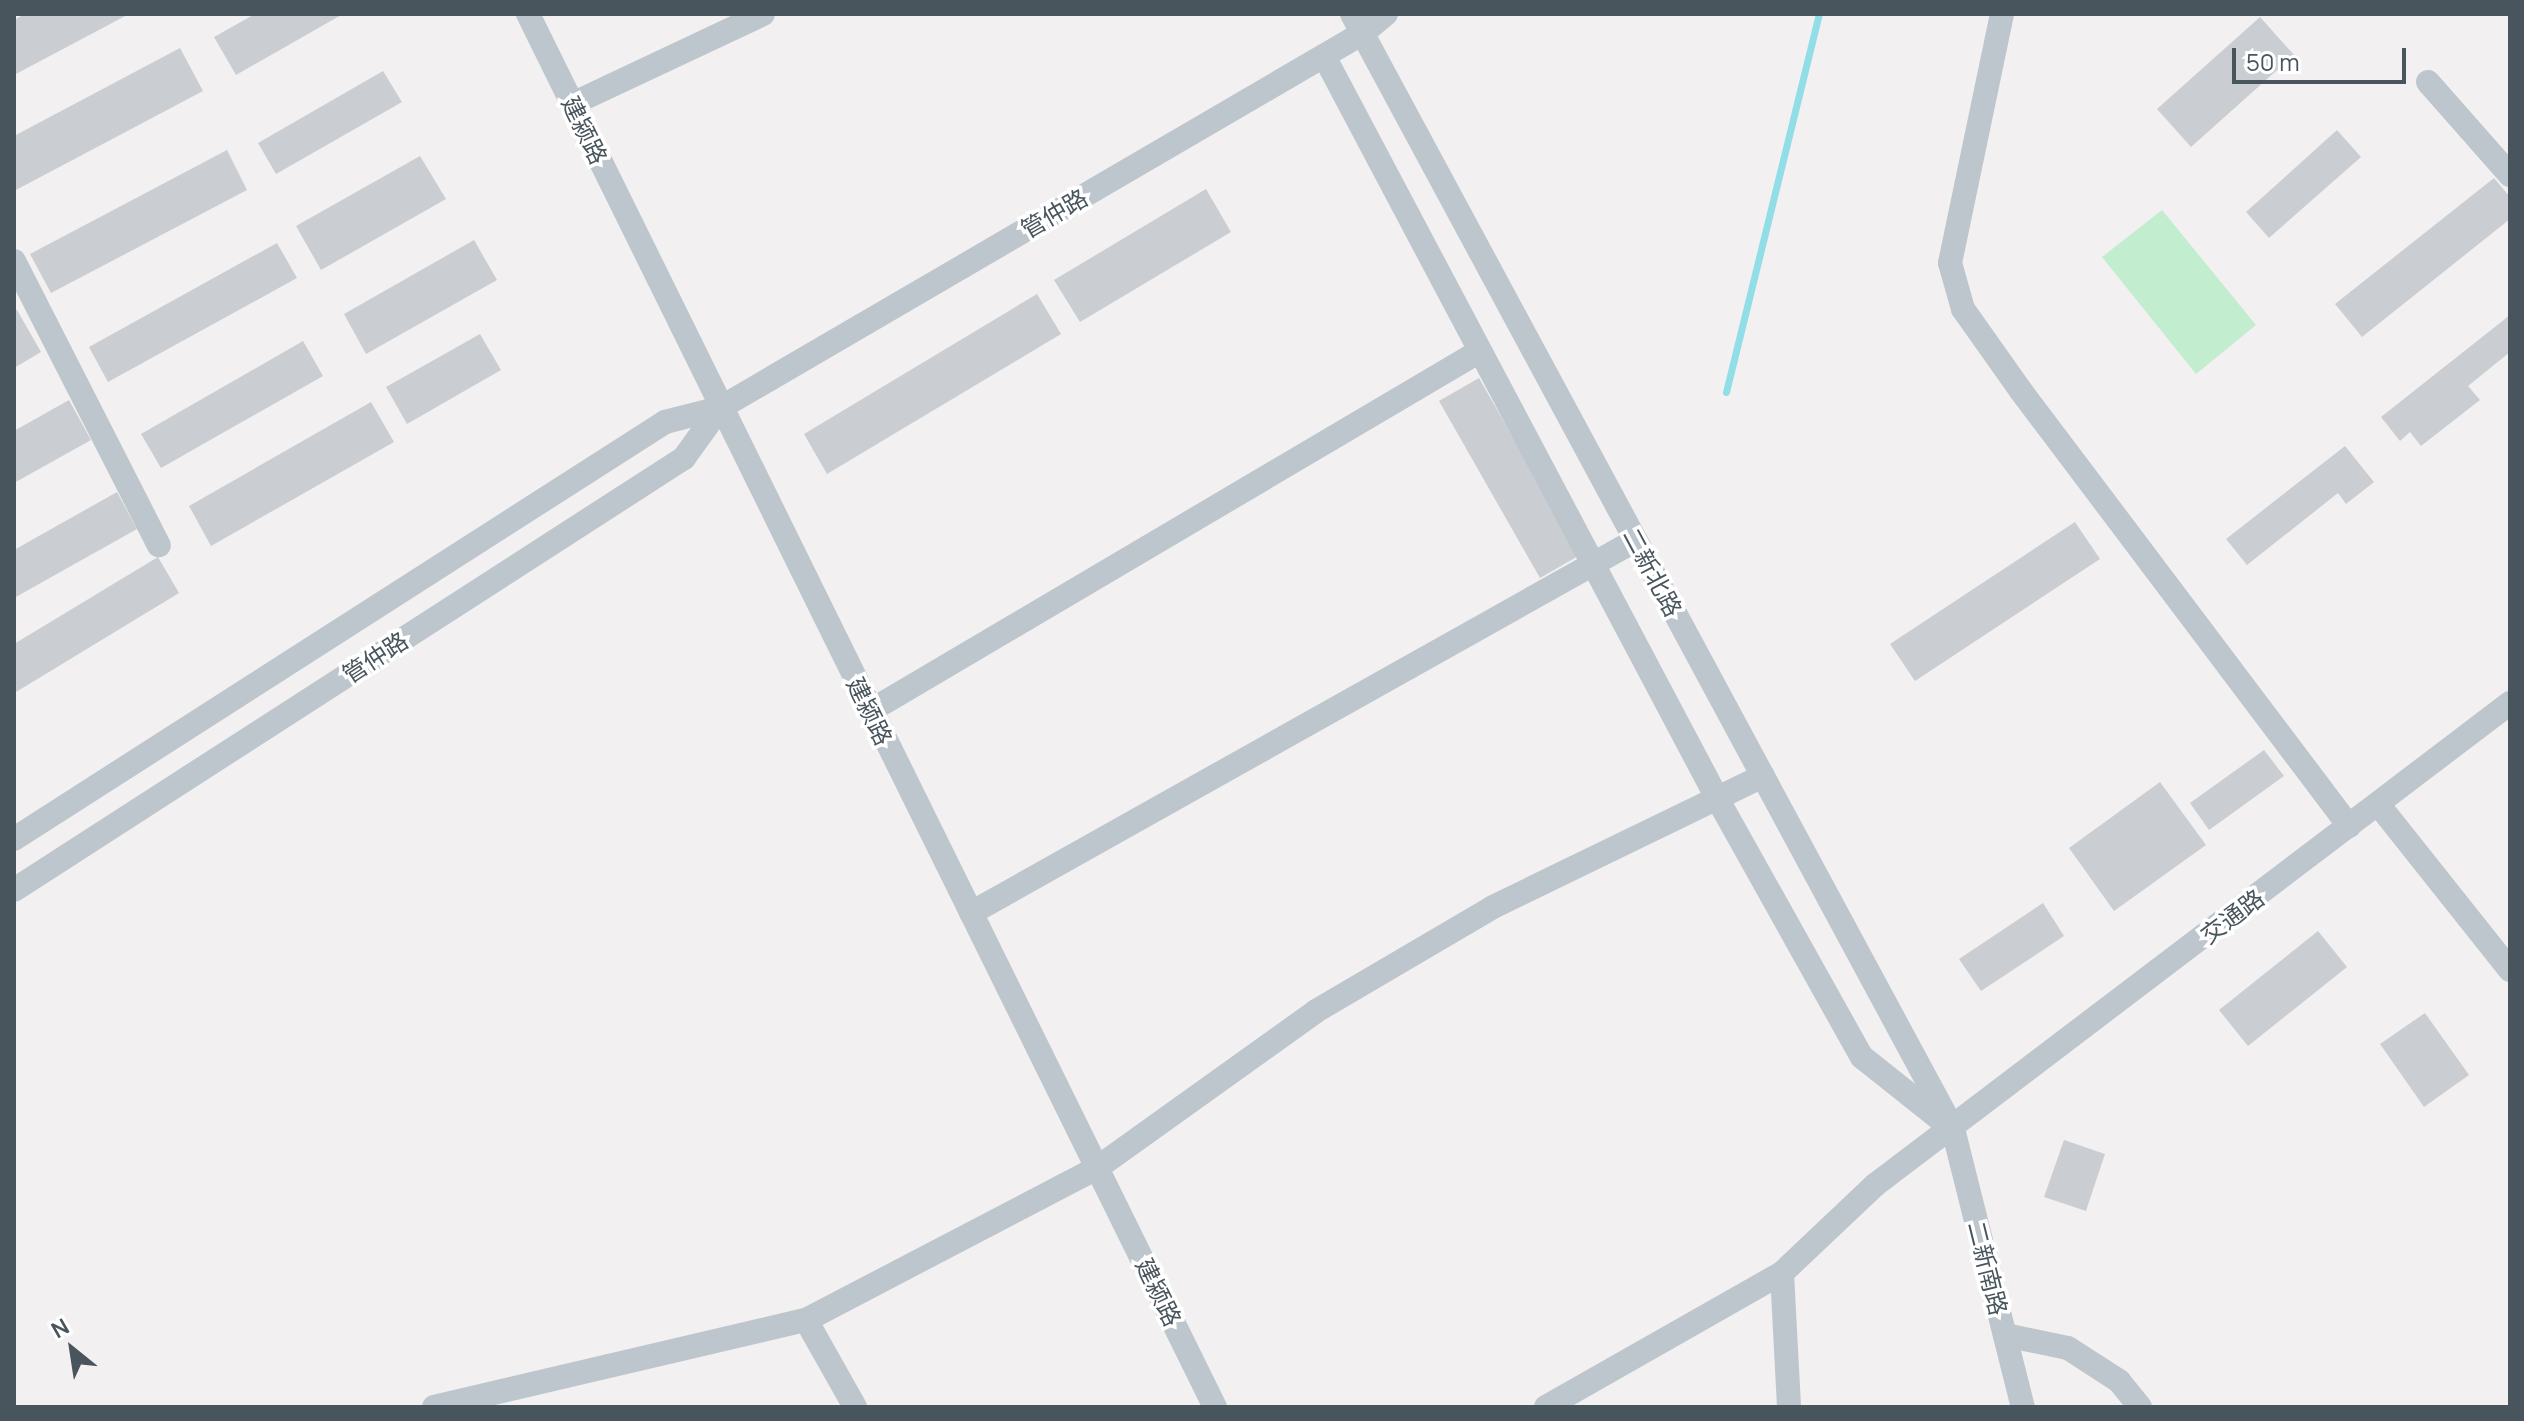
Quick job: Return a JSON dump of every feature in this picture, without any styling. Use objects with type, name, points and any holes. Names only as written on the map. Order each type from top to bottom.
[{"type":"street","name":"建颍路","points":[[528,14],[1215,1407]]},
{"type":"street","points":[[572,104],[763,14]]},
{"type":"street","name":"管仲路","points":[[14,839],[665,422],[720,408],[1324,56],[1357,24],[1386,14]]},
{"type":"street","points":[[2002,14],[1950,263],[1963,309],[2021,391],[2349,826]]},
{"type":"street","name":"二新北路","points":[[1357,24],[1953,1129]]},
{"type":"street","points":[[1324,56],[1717,798],[1862,1057],[1953,1129]]},
{"type":"street","points":[[2428,82],[2510,175]]},
{"type":"street","points":[[14,261],[159,545]]},
{"type":"street","points":[[870,711],[1480,351]]},
{"type":"street","name":"管仲路","points":[[14,890],[684,458],[720,408]]},
{"type":"street","points":[[971,913],[1636,540]]},
{"type":"street","name":"交通路","points":[[1546,1407],[1782,1273],[1875,1185],[1953,1129],[2510,703]]},
{"type":"street","points":[[434,1407],[806,1320],[1097,1168],[1316,1011],[1493,907],[1763,776]]},
{"type":"street","points":[[2378,804],[2510,970]]},
{"type":"street","name":"二新南路","points":[[1953,1129],[2023,1407]]},
{"type":"street","points":[[1782,1273],[1789,1407]]},
{"type":"street","points":[[806,1320],[855,1407]]},
{"type":"street","points":[[2005,1335],[2068,1348],[2119,1381],[2140,1407]]},
{"type":"green space","points":[[2162,210],[2256,325],[2196,374],[2102,257]]},
{"type":"building","points":[[25,14],[129,14],[14,75],[14,20]]},
{"type":"building","points":[[255,14],[343,14],[236,75],[214,37]]},
{"type":"building","points":[[2260,17],[2294,55],[2191,147],[2157,109]]},
{"type":"building","points":[[180,48],[203,91],[14,191],[14,136]]},
{"type":"building","points":[[383,71],[402,102],[276,174],[258,143]]},
{"type":"building","points":[[2337,130],[2361,157],[2269,238],[2246,212]]},
{"type":"building","points":[[227,150],[247,190],[51,293],[30,254]]},
{"type":"building","points":[[420,156],[446,199],[321,270],[296,226]]},
{"type":"building","points":[[2494,178],[2510,197],[2510,219],[2362,337],[2335,304]]},
{"type":"building","points":[[1206,189],[1231,232],[1080,322],[1054,280]]},
{"type":"building","points":[[474,240],[497,280],[366,354],[344,314]]},
{"type":"building","points":[[277,243],[297,278],[108,382],[89,347]]},
{"type":"building","points":[[1037,294],[1061,334],[827,474],[804,434]]},
{"type":"building","points":[[17,310],[41,352],[14,368],[14,311]]},
{"type":"building","points":[[2510,315],[2510,352],[2468,386],[2480,400],[2421,446],[2410,432],[2400,441],[2381,417]]},
{"type":"building","points":[[480,334],[501,370],[407,424],[386,387]]},
{"type":"building","points":[[303,341],[323,376],[161,468],[141,434]]},
{"type":"building","points":[[1479,378],[1580,555],[1540,578],[1439,401]]},
{"type":"building","points":[[69,400],[91,440],[14,483],[14,431]]},
{"type":"building","points":[[371,402],[394,442],[211,546],[189,506]]},
{"type":"building","points":[[2345,446],[2374,482],[2346,504],[2338,493],[2247,565],[2226,539]]},
{"type":"building","points":[[117,492],[137,529],[14,598],[14,550]]},
{"type":"building","points":[[2075,522],[2100,559],[1915,681],[1890,644]]},
{"type":"building","points":[[158,557],[179,593],[16,692],[14,644]]},
{"type":"building","points":[[2264,750],[2284,776],[2209,830],[2190,803]]},
{"type":"building","points":[[2160,782],[2206,845],[2114,911],[2069,848]]},
{"type":"building","points":[[2043,903],[2064,936],[1981,991],[1959,959]]},
{"type":"building","points":[[2318,931],[2347,967],[2248,1046],[2219,1010]]},
{"type":"building","points":[[2425,1013],[2469,1075],[2424,1107],[2380,1044]]},
{"type":"building","points":[[2064,1140],[2105,1154],[2086,1211],[2044,1197]]},
{"type":"waterway","points":[[1726,392],[1819,14]]}]
